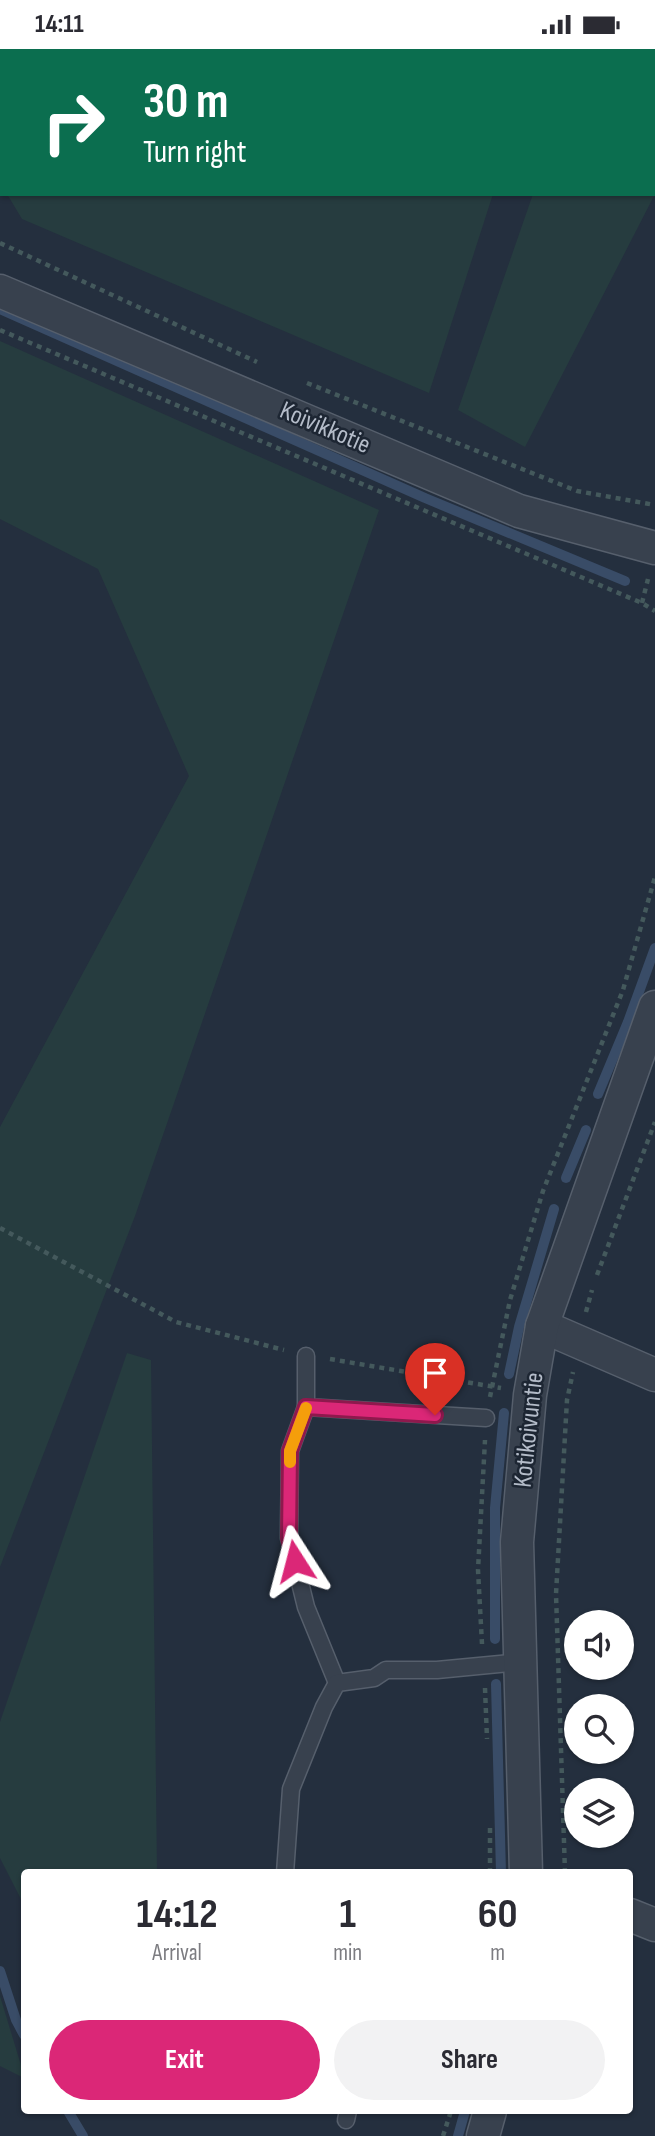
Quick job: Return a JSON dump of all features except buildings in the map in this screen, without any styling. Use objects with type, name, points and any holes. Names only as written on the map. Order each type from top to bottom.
[{"type":"street","name":"Koivikkotie","points":[[0,291],[519,511],[655,548]]},
{"type":"street","name":"Kotikoivuntie","points":[[526,1869],[517,1542],[530,1395],[542,1326],[655,1007]]},
{"type":"street","points":[[542,1326],[655,1375]]},
{"type":"street","points":[[633,1916],[655,1925]]},
{"type":"street","points":[[483,2136],[489,2114]]},
{"type":"lane","points":[[306,1356],[306,1407],[290,1451],[289,1538],[306,1607],[337,1683]]},
{"type":"lane","points":[[306,1407],[486,1418]]},
{"type":"lane","points":[[337,1683],[374,1678],[386,1670],[437,1670],[521,1663]]},
{"type":"lane","points":[[285,1869],[291,1789],[324,1707],[337,1683]]},
{"type":"path","points":[[0,243],[264,365]]},
{"type":"path","points":[[0,330],[642,603],[655,611]]},
{"type":"path","points":[[302,381],[577,491],[655,505]]},
{"type":"path","points":[[597,1276],[655,1122]]},
{"type":"path","points":[[0,1228],[176,1322],[306,1356],[568,1400]]},
{"type":"path","points":[[565,1869],[556,1594],[568,1400],[578,1342],[592,1288]]},
{"type":"path","points":[[443,2136],[450,2114]]},
{"type":"green space","points":[[8,196],[492,196],[429,393],[22,219]]},
{"type":"green space","points":[[532,196],[654,196],[525,447],[458,410]]},
{"type":"green space","points":[[0,341],[379,510],[135,1216],[0,1567],[0,1127],[189,776],[98,569],[0,519]]},
{"type":"green space","points":[[127,1353],[151,1360],[157,1869],[21,1869],[21,1899],[0,1858],[0,1722]]},
{"type":"green space","points":[[0,1996],[21,2065],[21,2076],[0,2066]]},
{"type":"waterway","points":[[0,309],[425,498],[625,581]]},
{"type":"waterway","points":[[598,1094],[655,948]]},
{"type":"waterway","points":[[566,1178],[586,1130]]},
{"type":"waterway","points":[[509,1374],[519,1327],[554,1209]]},
{"type":"waterway","points":[[495,1639],[495,1508],[504,1413]]},
{"type":"waterway","points":[[496,1684],[501,1869]]},
{"type":"waterway","points":[[0,1971],[21,2029]]},
{"type":"waterway","points":[[70,2114],[83,2136]]},
{"type":"waterway","points":[[458,2136],[464,2114]]},
{"type":"slow traffic","points":[[290,1462],[290,1451],[306,1408]]},
{"type":"route","points":[[295,1561],[289,1538],[290,1451],[306,1407],[435,1415]]}]
